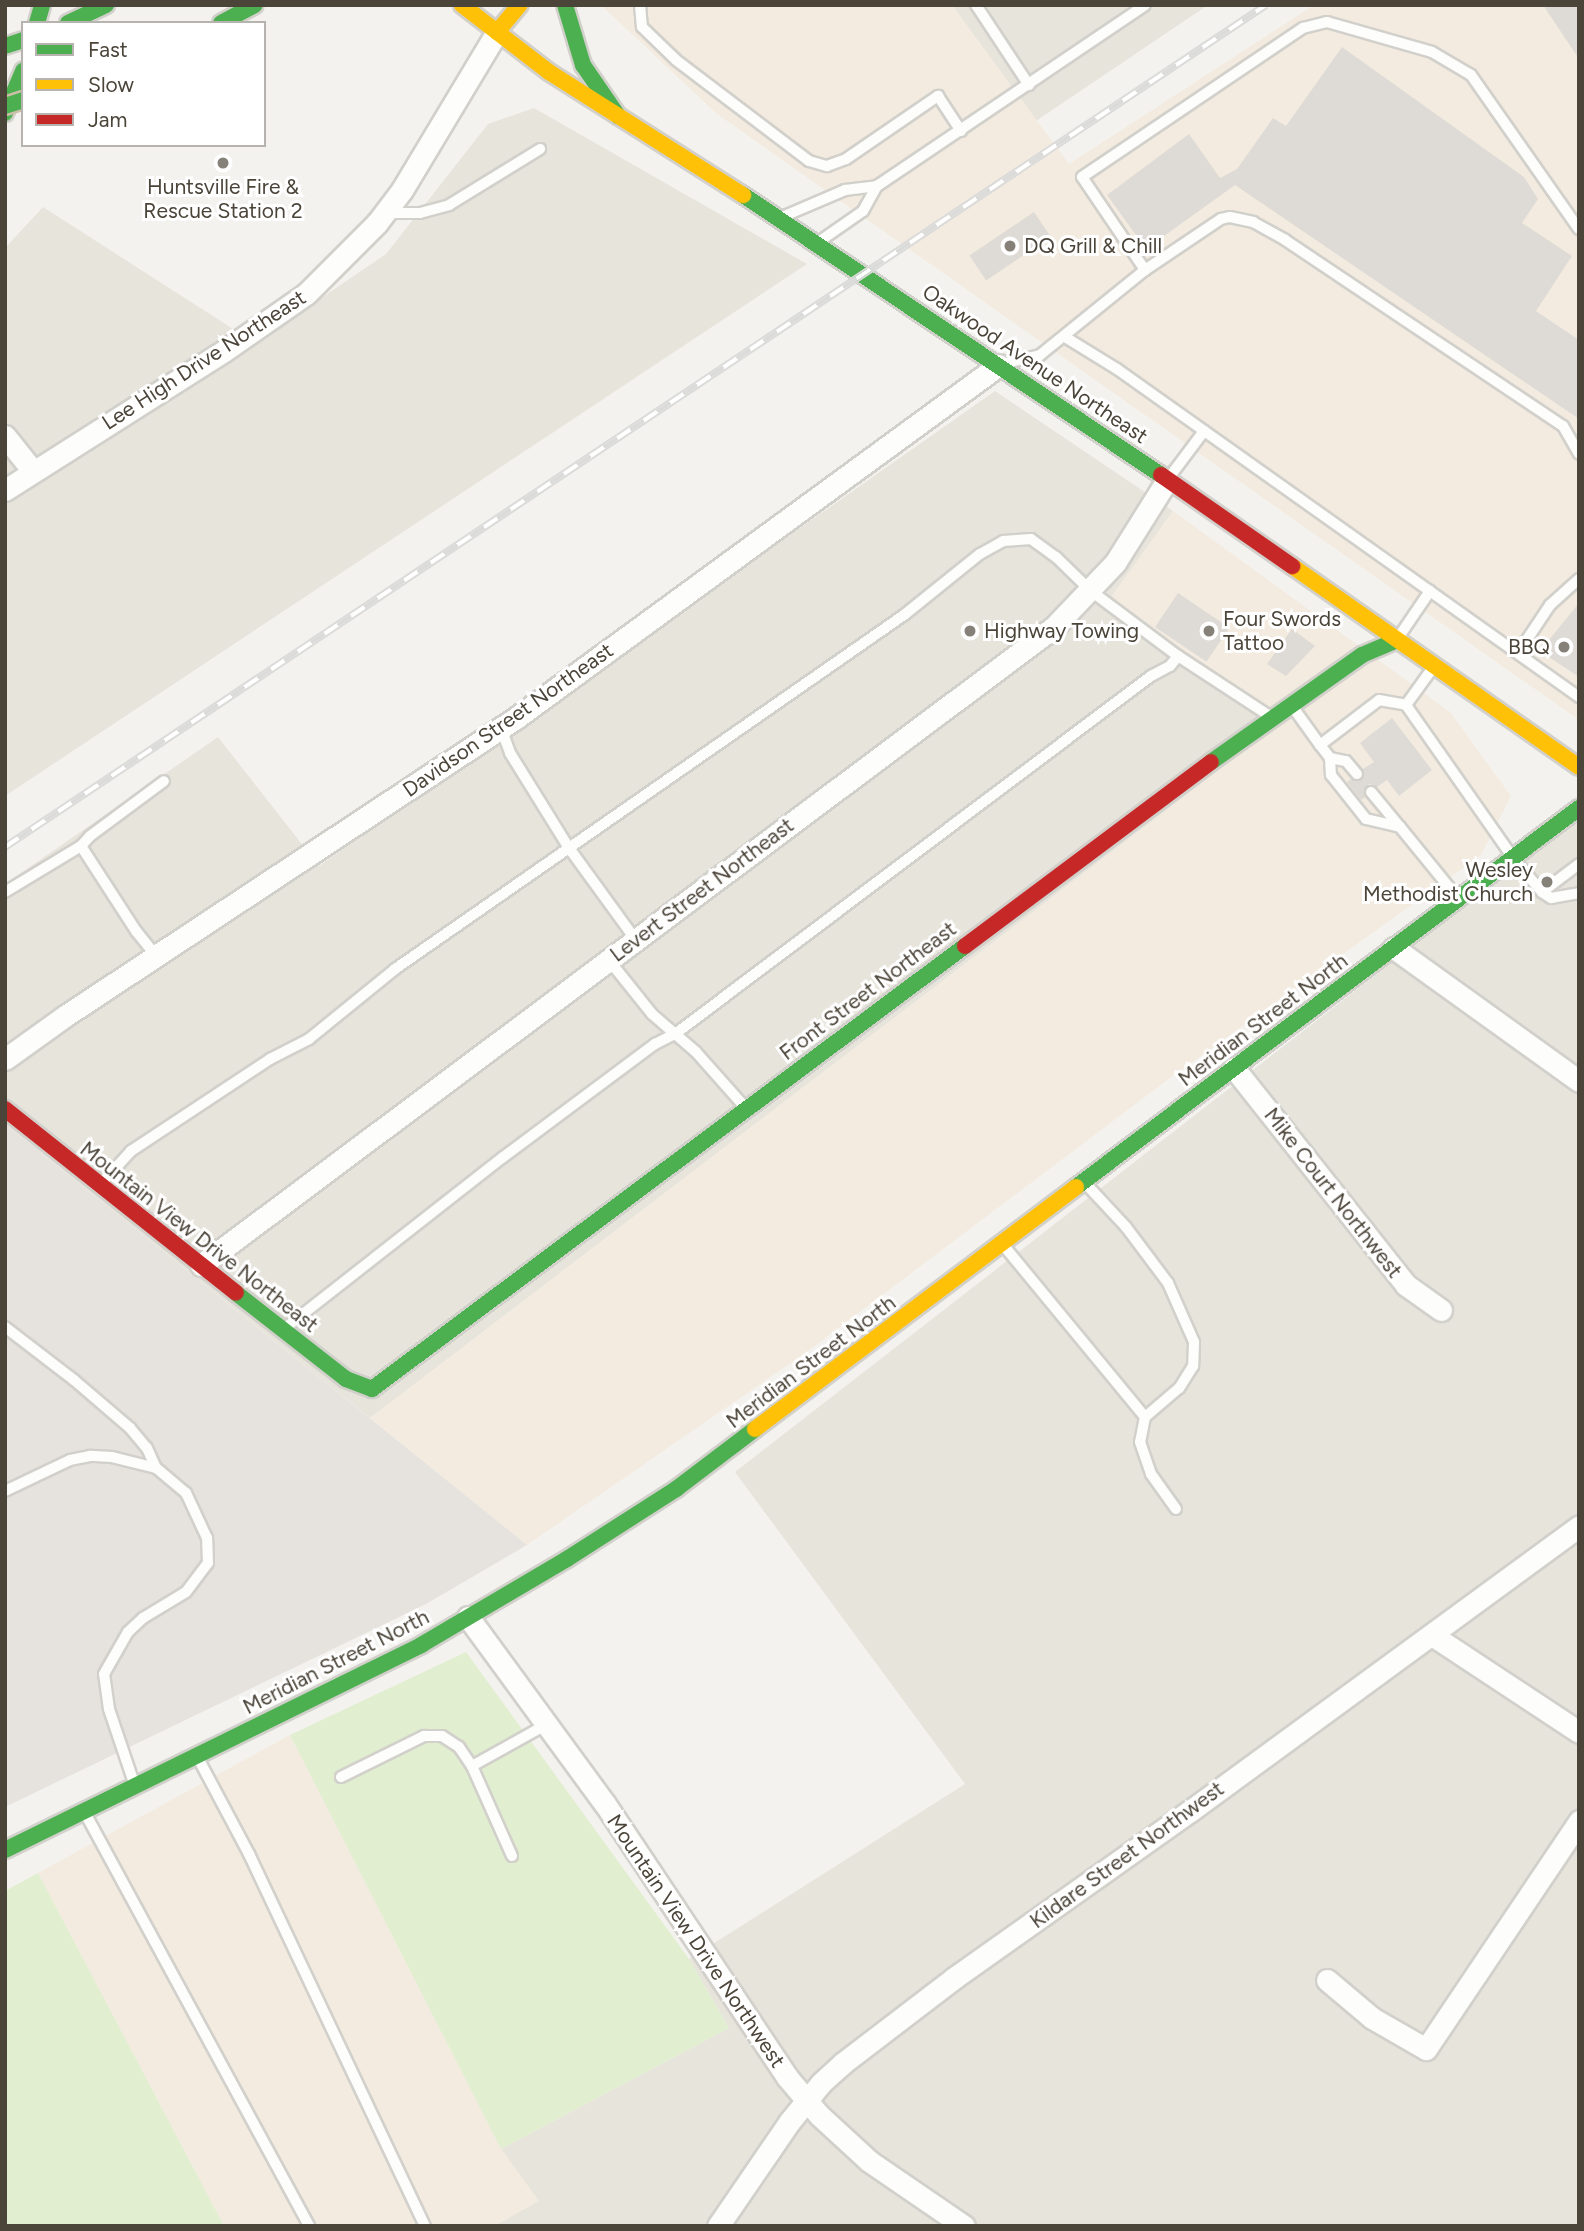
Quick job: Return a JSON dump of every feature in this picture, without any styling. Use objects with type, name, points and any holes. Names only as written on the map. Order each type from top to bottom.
[{"type":"main road","points":[[72,21],[106,5]]},
{"type":"main road","points":[[225,21],[255,5]]},
{"type":"main road","name":"Oakwood Avenue Northeast","points":[[462,5],[549,72],[780,218],[999,365],[1579,767]]},
{"type":"main road","points":[[497,32],[506,5]]},
{"type":"main road","points":[[497,32],[520,5]]},
{"type":"main road","points":[[565,5],[583,65],[618,116]]},
{"type":"main road","points":[[5,113],[21,76]]},
{"type":"main road","name":"Front Street Northeast","points":[[372,1389],[1272,717],[1292,706],[1362,655],[1396,640]]},
{"type":"main road","name":"Meridian Street North","points":[[5,1850],[421,1645],[568,1559],[676,1489],[1513,858],[1576,816]]},
{"type":"main road","name":"Mountain View Drive Northeast","points":[[5,1109],[346,1379],[372,1389]]},
{"type":"street","name":"Lee High Drive Northeast","points":[[5,490],[32,470],[225,351],[306,294],[385,213],[424,158],[497,32]]},
{"type":"street","name":"Davidson Street Northeast","points":[[5,1059],[501,728],[999,365]]},
{"type":"street","points":[[5,436],[32,470]]},
{"type":"street","name":"Levert Street Northeast","points":[[201,1265],[1054,627],[1115,564],[1167,480]]},
{"type":"street","points":[[1394,948],[1579,1081]]},
{"type":"street","name":"Mike Court Northwest","points":[[1234,1068],[1406,1286],[1441,1310]]},
{"type":"street","name":"Kildare Street Northwest","points":[[718,2226],[806,2101],[843,2063],[954,1978],[1432,1635],[1579,1526]]},
{"type":"street","name":"Mountain View Drive Northwest","points":[[468,1617],[605,1804],[787,2077],[806,2101],[839,2136],[869,2161],[964,2226]]},
{"type":"street","points":[[1432,1635],[1579,1732]]},
{"type":"street","points":[[1326,1980],[1372,2018],[1426,2049],[1579,1821]]},
{"type":"lane","points":[[640,5],[642,27],[676,60],[809,161],[827,166],[846,159],[938,96],[961,131]]},
{"type":"lane","points":[[976,5],[1029,85]]},
{"type":"lane","points":[[780,218],[845,190],[877,186],[1145,5]]},
{"type":"lane","points":[[1144,270],[1082,177],[1303,28],[1327,22],[1432,52],[1471,75],[1579,229]]},
{"type":"lane","points":[[385,213],[420,213],[449,205],[540,149]]},
{"type":"lane","points":[[818,243],[863,211],[877,186]]},
{"type":"lane","points":[[999,365],[1040,355],[1144,270],[1221,219],[1230,217],[1253,222],[1319,262],[1563,426],[1579,454]]},
{"type":"lane","points":[[1065,337],[1118,369],[1579,697]]},
{"type":"lane","points":[[1167,480],[1204,431]]},
{"type":"lane","points":[[99,1186],[131,1151],[270,1059],[309,1039],[395,969],[904,615],[980,555],[1003,541],[1031,539],[1056,557],[1091,591],[1178,656],[1272,717]]},
{"type":"lane","points":[[1518,653],[1550,605],[1579,579]]},
{"type":"lane","points":[[1396,640],[1430,591]]},
{"type":"lane","points":[[283,1330],[502,1158],[655,1044],[675,1034],[1151,677],[1170,666],[1178,656]]},
{"type":"lane","points":[[1406,705],[1434,666]]},
{"type":"lane","points":[[1320,745],[1379,700],[1406,705],[1513,858],[1542,892],[1550,898],[1574,894],[1579,904]]},
{"type":"lane","points":[[1292,706],[1330,758],[1331,775],[1366,819],[1400,827]]},
{"type":"lane","points":[[501,728],[510,753],[569,848],[635,939]]},
{"type":"lane","points":[[1330,758],[1346,761],[1357,774]]},
{"type":"lane","points":[[5,892],[81,846],[90,836],[164,781]]},
{"type":"lane","points":[[1371,792],[1460,900]]},
{"type":"lane","points":[[81,846],[156,956]]},
{"type":"lane","points":[[1542,892],[1579,864]]},
{"type":"lane","points":[[608,959],[652,1014],[696,1052],[746,1108]]},
{"type":"lane","points":[[1084,1182],[1126,1227],[1168,1283],[1194,1342],[1193,1366],[1179,1388],[1145,1416],[1140,1442],[1151,1474],[1176,1509]]},
{"type":"lane","points":[[1003,1245],[1145,1416]]},
{"type":"lane","points":[[5,1327],[74,1380],[130,1428],[148,1448],[156,1468]]},
{"type":"lane","points":[[5,1491],[70,1460],[90,1456],[112,1457],[156,1468],[186,1493],[207,1538],[208,1563],[186,1592],[143,1618],[128,1632],[104,1674],[109,1709],[135,1786]]},
{"type":"lane","points":[[472,1766],[547,1724]]},
{"type":"lane","points":[[341,1777],[424,1736],[442,1736],[459,1747],[472,1766],[512,1856]]},
{"type":"lane","points":[[197,1755],[249,1854],[425,2226]]},
{"type":"lane","points":[[85,1811],[309,2226]]},
{"type":"shaded area","points":[[601,5],[952,5],[1069,164],[1314,5],[1579,5],[1579,720],[717,114]]},
{"type":"shaded area","points":[[952,5],[1208,5],[1036,121]]},
{"type":"shaded area","points":[[534,108],[807,264],[5,796],[5,248],[43,207],[255,343],[386,254],[488,124]]},
{"type":"shaded area","points":[[995,391],[1173,511],[1112,596],[1282,722],[370,1418],[5,1124],[5,884],[218,737],[319,866]]},
{"type":"shaded area","points":[[1173,511],[1450,712],[1511,796],[1481,855],[1166,1081],[808,1351],[527,1545],[370,1418],[1282,722],[1143,626],[1112,596]]},
{"type":"shaded area","points":[[1579,817],[1579,2226],[494,2226],[538,2201],[501,2149],[729,2028],[689,1959],[965,1784],[735,1472]]},
{"type":"shaded area","points":[[5,1124],[527,1545],[424,1605],[5,1807]]},
{"type":"shaded area","points":[[290,1735],[501,2149],[539,2201],[494,2226],[224,2226],[38,1873]]},
{"type":"green space","points":[[466,1652],[689,1959],[729,2028],[501,2149],[290,1735]]},
{"type":"green space","points":[[38,1873],[224,2226],[5,2226],[5,1891]]},
{"type":"building","points":[[1543,5],[1579,5],[1579,59]]},
{"type":"building","points":[[1342,47],[1524,177],[1538,199],[1522,223],[1572,256],[1536,311],[1579,340],[1579,419],[1235,185],[1146,249],[1107,195],[1189,134],[1220,178],[1237,169],[1273,118],[1286,126]]},
{"type":"building","name":"DQ Grill & Chill","points":[[1034,212],[1051,237],[986,280],[969,256]]},
{"type":"building","points":[[1178,593],[1229,628],[1206,662],[1155,627]]},
{"type":"building","points":[[1579,603],[1579,677],[1540,651]]},
{"type":"building","points":[[1292,629],[1315,646],[1286,676],[1267,664]]},
{"type":"building","points":[[1392,718],[1432,770],[1399,796],[1387,780],[1377,787],[1369,784],[1364,789],[1365,797],[1361,800],[1347,782],[1351,779],[1362,780],[1363,769],[1374,762],[1360,743]]},
{"type":"railway","points":[[5,847],[1266,5]]},
{"type":"traffic: fast","points":[[38,21],[42,5]]},
{"type":"traffic: fast","points":[[72,21],[106,5]]},
{"type":"traffic: fast","points":[[225,21],[255,5]]},
{"type":"traffic: fast","points":[[565,5],[583,65],[618,116]]},
{"type":"traffic: fast","points":[[5,46],[21,41]]},
{"type":"traffic: fast","points":[[5,113],[21,76]]},
{"type":"traffic: fast","points":[[5,106],[21,101]]},
{"type":"traffic: fast","points":[[743,195],[1161,475]]},
{"type":"traffic: fast","points":[[1211,762],[1362,655],[1397,640]]},
{"type":"traffic: fast","points":[[1076,1187],[1579,808]]},
{"type":"traffic: fast","points":[[236,1293],[346,1379],[372,1389],[965,946]]},
{"type":"traffic: fast","points":[[5,1850],[421,1645],[567,1559],[676,1489],[755,1429]]},
{"type":"traffic: slow","points":[[462,5],[549,72],[743,195]]},
{"type":"traffic: slow","points":[[497,32],[520,5]]},
{"type":"traffic: slow","points":[[1292,566],[1579,767]]},
{"type":"traffic: slow","points":[[755,1429],[1076,1187]]},
{"type":"traffic: jam","points":[[1161,475],[1292,566]]},
{"type":"traffic: jam","points":[[965,946],[1211,762]]},
{"type":"traffic: jam","points":[[5,1109],[236,1293]]},
{"type":"place","name":"Huntsville Fire & Rescue Station 2","points":[[223,163]]},
{"type":"place","name":"DQ Grill & Chill","points":[[1010,246]]},
{"type":"place","name":"Highway Towing","points":[[970,631]]},
{"type":"place","name":"Four Swords Tattoo","points":[[1209,631]]},
{"type":"place","name":"BBQ","points":[[1564,647]]},
{"type":"place","name":"Wesley Methodist Church","points":[[1547,882]]}]
